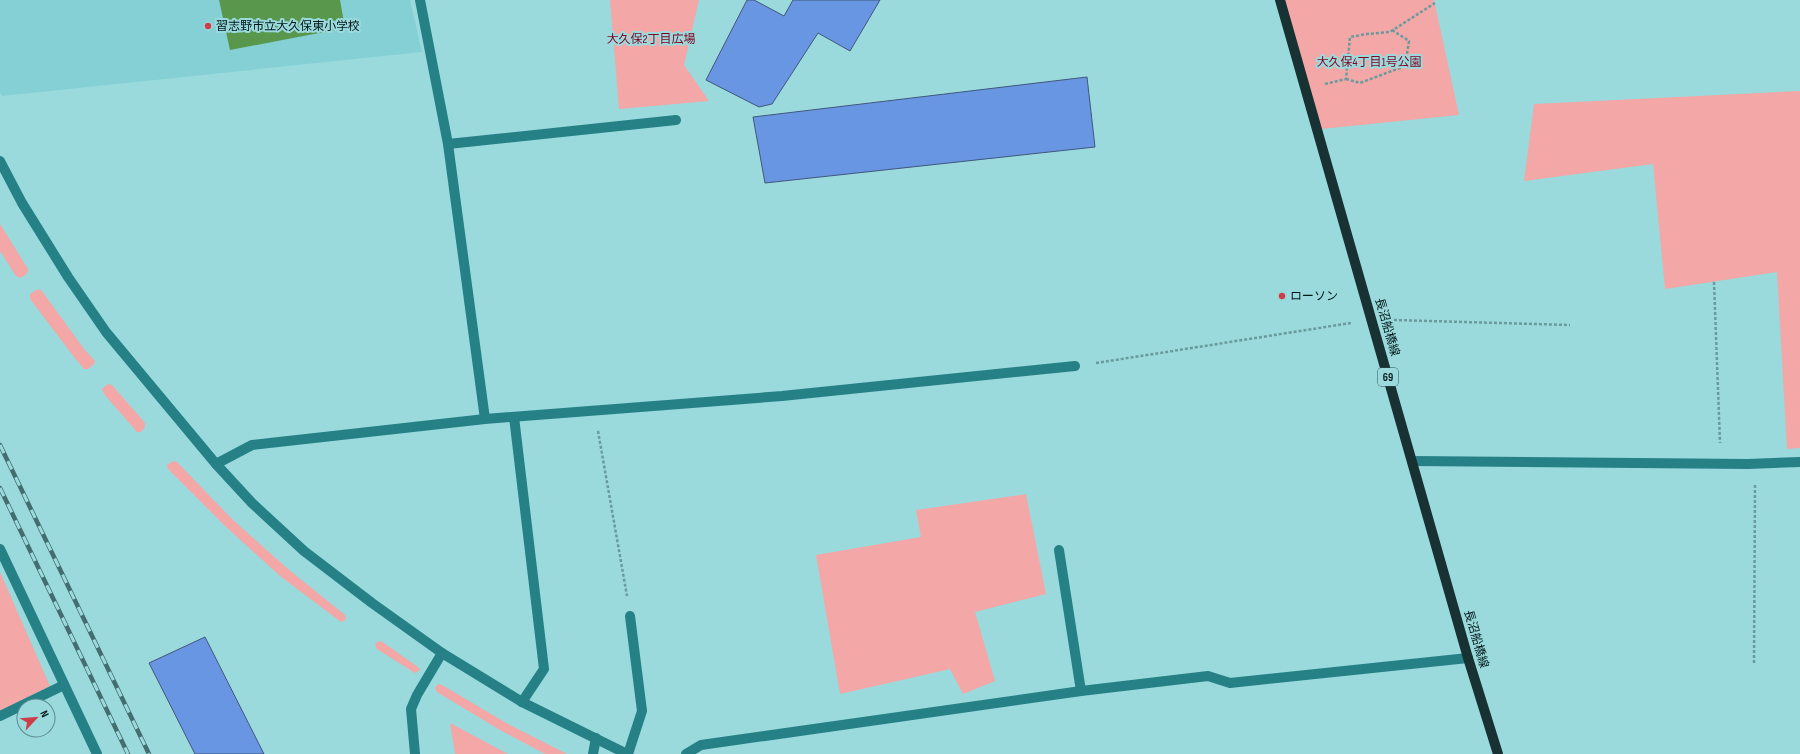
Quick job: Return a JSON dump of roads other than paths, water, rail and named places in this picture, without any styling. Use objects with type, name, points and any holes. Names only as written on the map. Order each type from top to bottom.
[{"type":"main road","name":"長沼船橋線","points":[[1280,0],[1468,658],[1498,754]]},
{"type":"street","points":[[420,0],[448,144],[485,419]]},
{"type":"street","points":[[448,144],[676,120]]},
{"type":"street","points":[[0,161],[22,203],[68,277],[106,332],[216,464],[252,504],[304,551],[372,603],[442,653],[522,702],[627,754],[642,711],[630,616]]},
{"type":"street","points":[[216,464],[252,445],[485,419],[782,396],[1075,366]]},
{"type":"street","points":[[514,417],[544,669],[522,702]]},
{"type":"street","points":[[1412,461],[1755,464],[1800,462]]},
{"type":"street","points":[[0,549],[97,754]]},
{"type":"street","points":[[1059,550],[1081,691]]},
{"type":"street","points":[[415,754],[411,709],[417,695],[442,653]]},
{"type":"street","points":[[686,754],[701,745],[1081,691],[1208,676],[1230,683],[1468,658]]},
{"type":"street","points":[[0,716],[64,684]]},
{"type":"street","points":[[593,754],[596,738]]},
{"type":"railway","points":[[0,445],[149,754]]},
{"type":"railway","points":[[0,488],[128,754]]},
{"type":"place","name":"習志野市立大久保東小学校","points":[[208,26]]},
{"type":"place","name":"ローソン","points":[[1282,296]]},
{"type":"park label","name":"大久保2丁目広場","points":[[651,39]]},
{"type":"park label","name":"大久保4丁目1号公園","points":[[1369,62]]}]
